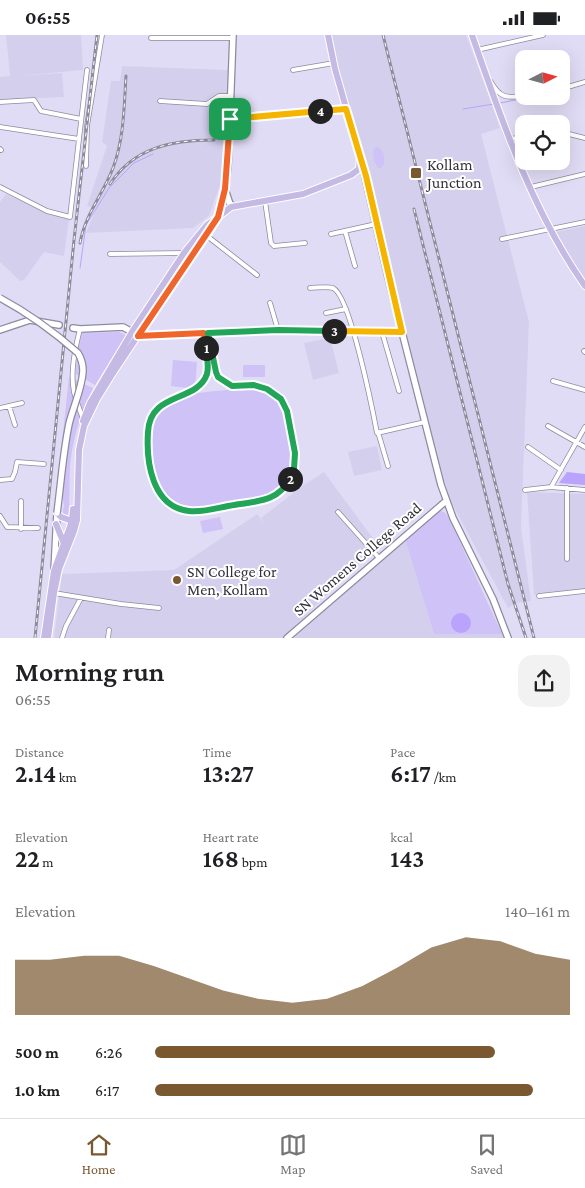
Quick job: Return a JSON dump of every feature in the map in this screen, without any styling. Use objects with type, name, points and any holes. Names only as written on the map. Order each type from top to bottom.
[{"type":"main road","points":[[329,35],[334,63],[366,176],[402,332],[446,501],[493,599],[508,638]]},
{"type":"main road","points":[[472,35],[510,139],[531,187],[550,229],[585,286]]},
{"type":"main road","points":[[48,638],[54,593],[72,521],[75,451],[83,419],[90,403],[135,334],[218,217],[225,189],[233,37]]},
{"type":"main road","points":[[351,175],[359,169],[360,157]]},
{"type":"main road","points":[[54,571],[77,519],[79,450],[84,426],[97,399],[184,253],[207,225],[224,211],[234,207],[302,194],[351,175],[360,174],[366,176]]},
{"type":"main road","points":[[225,189],[230,204],[234,207]]},
{"type":"main road","points":[[0,297],[48,327],[78,353],[83,370],[64,456],[56,524],[54,571],[44,638]]},
{"type":"main road","points":[[0,330],[30,320],[59,325]]},
{"type":"main road","points":[[77,328],[123,327],[135,334]]},
{"type":"main road","name":"SN Womens College Road","points":[[287,638],[446,501]]},
{"type":"main road","points":[[57,513],[61,517],[72,521]]},
{"type":"main road","points":[[56,524],[65,547]]},
{"type":"street","points":[[86,166],[88,126],[102,35]]},
{"type":"street","points":[[477,50],[543,35]]},
{"type":"street","points":[[151,38],[233,37]]},
{"type":"street","points":[[293,70],[334,63]]},
{"type":"street","points":[[0,187],[47,211],[70,217],[87,70]]},
{"type":"street","points":[[488,78],[502,96],[515,96]]},
{"type":"street","points":[[570,86],[585,82]]},
{"type":"street","points":[[160,101],[208,104],[219,96],[231,96]]},
{"type":"street","points":[[0,102],[34,100],[41,111],[81,119]]},
{"type":"street","points":[[230,119],[346,109]]},
{"type":"street","points":[[0,127],[79,139]]},
{"type":"street","points":[[570,134],[585,138]]},
{"type":"street","points":[[510,139],[515,138]]},
{"type":"street","points":[[531,187],[585,174]]},
{"type":"street","points":[[265,201],[271,243],[274,246],[305,243]]},
{"type":"street","points":[[502,239],[585,222]]},
{"type":"street","points":[[331,234],[376,224]]},
{"type":"street","points":[[345,231],[354,266]]},
{"type":"street","points":[[206,236],[257,275]]},
{"type":"street","points":[[110,254],[184,253]]},
{"type":"street","points":[[310,288],[333,289],[337,292],[346,309],[354,331],[377,433],[388,466]]},
{"type":"street","points":[[270,303],[278,330]]},
{"type":"street","points":[[326,313],[346,309]]},
{"type":"street","points":[[77,328],[74,353],[74,391],[83,419]]},
{"type":"street","points":[[135,334],[278,330],[402,332]]},
{"type":"street","points":[[382,332],[399,391]]},
{"type":"street","points":[[206,333],[218,377],[232,386],[254,385],[267,389],[281,399],[287,411],[295,453],[294,469],[290,481],[279,494],[264,500],[189,511],[176,507],[159,493],[154,484],[148,459],[148,430],[152,418],[160,406],[174,397],[195,390],[203,381],[208,368],[206,333]]},
{"type":"street","points":[[553,381],[585,390]]},
{"type":"street","points":[[0,408],[22,403]]},
{"type":"street","points":[[9,406],[15,425]]},
{"type":"street","points":[[378,432],[425,422]]},
{"type":"street","points":[[548,426],[585,447]]},
{"type":"street","points":[[551,487],[585,427]]},
{"type":"street","points":[[528,447],[561,470]]},
{"type":"street","points":[[0,480],[12,479],[17,462],[44,464]]},
{"type":"street","points":[[525,490],[551,487],[585,490]]},
{"type":"street","points":[[567,488],[567,559]]},
{"type":"street","points":[[21,501],[21,529]]},
{"type":"street","points":[[338,512],[379,558]]},
{"type":"street","points":[[0,516],[8,527],[38,529]]},
{"type":"street","points":[[539,596],[585,591]]},
{"type":"street","points":[[54,593],[160,608]]},
{"type":"street","points":[[62,638],[66,626],[81,598]]},
{"type":"street","points":[[108,638],[109,630]]},
{"type":"shaded area","points":[[6,35],[81,35],[83,70],[16,76],[62,73],[64,97],[0,100],[0,77],[10,76]]},
{"type":"shaded area","name":"Kollam Junction","points":[[330,35],[466,35],[500,128],[481,134],[529,322],[521,527],[531,601],[516,603],[508,608],[448,496],[436,456],[372,193]]},
{"type":"shaded area","points":[[122,66],[228,70],[220,185],[209,216],[193,228],[86,233],[96,209],[87,206],[107,146],[102,142],[111,81],[120,81]]},
{"type":"shaded area","points":[[376,147],[382,151],[384,156],[384,164],[381,168],[378,168],[374,161],[373,151]]},
{"type":"shaded area","points":[[6,194],[69,219],[64,256],[44,252],[24,280],[20,281],[0,262],[0,202]]},
{"type":"shaded area","points":[[585,226],[585,279],[582,279],[556,232]]},
{"type":"shaded area","points":[[119,332],[126,335],[95,385],[76,374],[77,354],[82,333]]},
{"type":"shaded area","points":[[330,338],[339,373],[313,380],[304,343]]},
{"type":"shaded area","points":[[173,360],[197,362],[195,389],[171,386]]},
{"type":"shaded area","points":[[243,365],[265,365],[265,377],[243,377]]},
{"type":"shaded area","points":[[69,377],[93,388],[81,417],[73,447],[70,467],[68,519],[62,515],[64,506],[62,491],[57,489]]},
{"type":"shaded area","points":[[247,388],[261,390],[270,395],[284,411],[291,460],[288,479],[282,488],[264,500],[188,510],[172,503],[161,491],[154,472],[149,439],[151,423],[155,415],[165,404],[183,396]]},
{"type":"shaded area","points":[[377,446],[382,470],[354,476],[348,452]]},
{"type":"shaded area","name":"SN College for Men, Kollam","points":[[324,472],[378,545],[282,638],[54,638],[62,574],[174,570],[257,514],[265,525],[261,518]]},
{"type":"shaded area","points":[[567,472],[585,474],[585,485],[559,483]]},
{"type":"shaded area","points":[[527,492],[585,494],[585,590],[534,595]]},
{"type":"shaded area","points":[[438,510],[448,516],[502,634],[434,634],[405,539]]},
{"type":"shaded area","points":[[220,517],[223,529],[203,533],[200,521]]},
{"type":"shaded area","points":[[405,539],[434,634],[502,634],[504,638],[294,638]]},
{"type":"shaded area","points":[[461,613],[468,616],[471,623],[468,630],[461,633],[454,630],[451,623],[454,616]]},
{"type":"waterway","points":[[500,103],[515,100]]},
{"type":"waterway","points":[[463,109],[494,104]]},
{"type":"waterway","points":[[80,268],[86,225],[109,188],[134,163],[153,154]]},
{"type":"railway","points":[[35,638],[74,240],[97,35]]},
{"type":"railway","points":[[383,35],[534,638]]},
{"type":"railway","points":[[80,243],[86,223],[109,178],[117,157],[123,123],[126,76]]},
{"type":"railway","points":[[110,184],[120,171],[131,162],[156,148],[169,144],[214,140]]},
{"type":"railway","points":[[414,209],[508,584],[526,638]]},
{"type":"place","name":"Kollam Junction","points":[[416,173]]},
{"type":"place","name":"SN College for Men, Kollam","points":[[177,580]]},
{"type":"route","points":[[346,109],[366,176],[402,332],[278,330],[208,333],[218,377],[232,386],[254,385],[267,389],[281,399],[287,411],[295,453],[294,469],[290,481],[279,494],[264,500],[189,511],[176,507],[165,500],[154,484],[148,459],[148,430],[152,418],[160,406],[174,397],[195,390],[207,375],[204,333],[138,336],[218,217],[228,166],[230,119],[346,109]]}]
